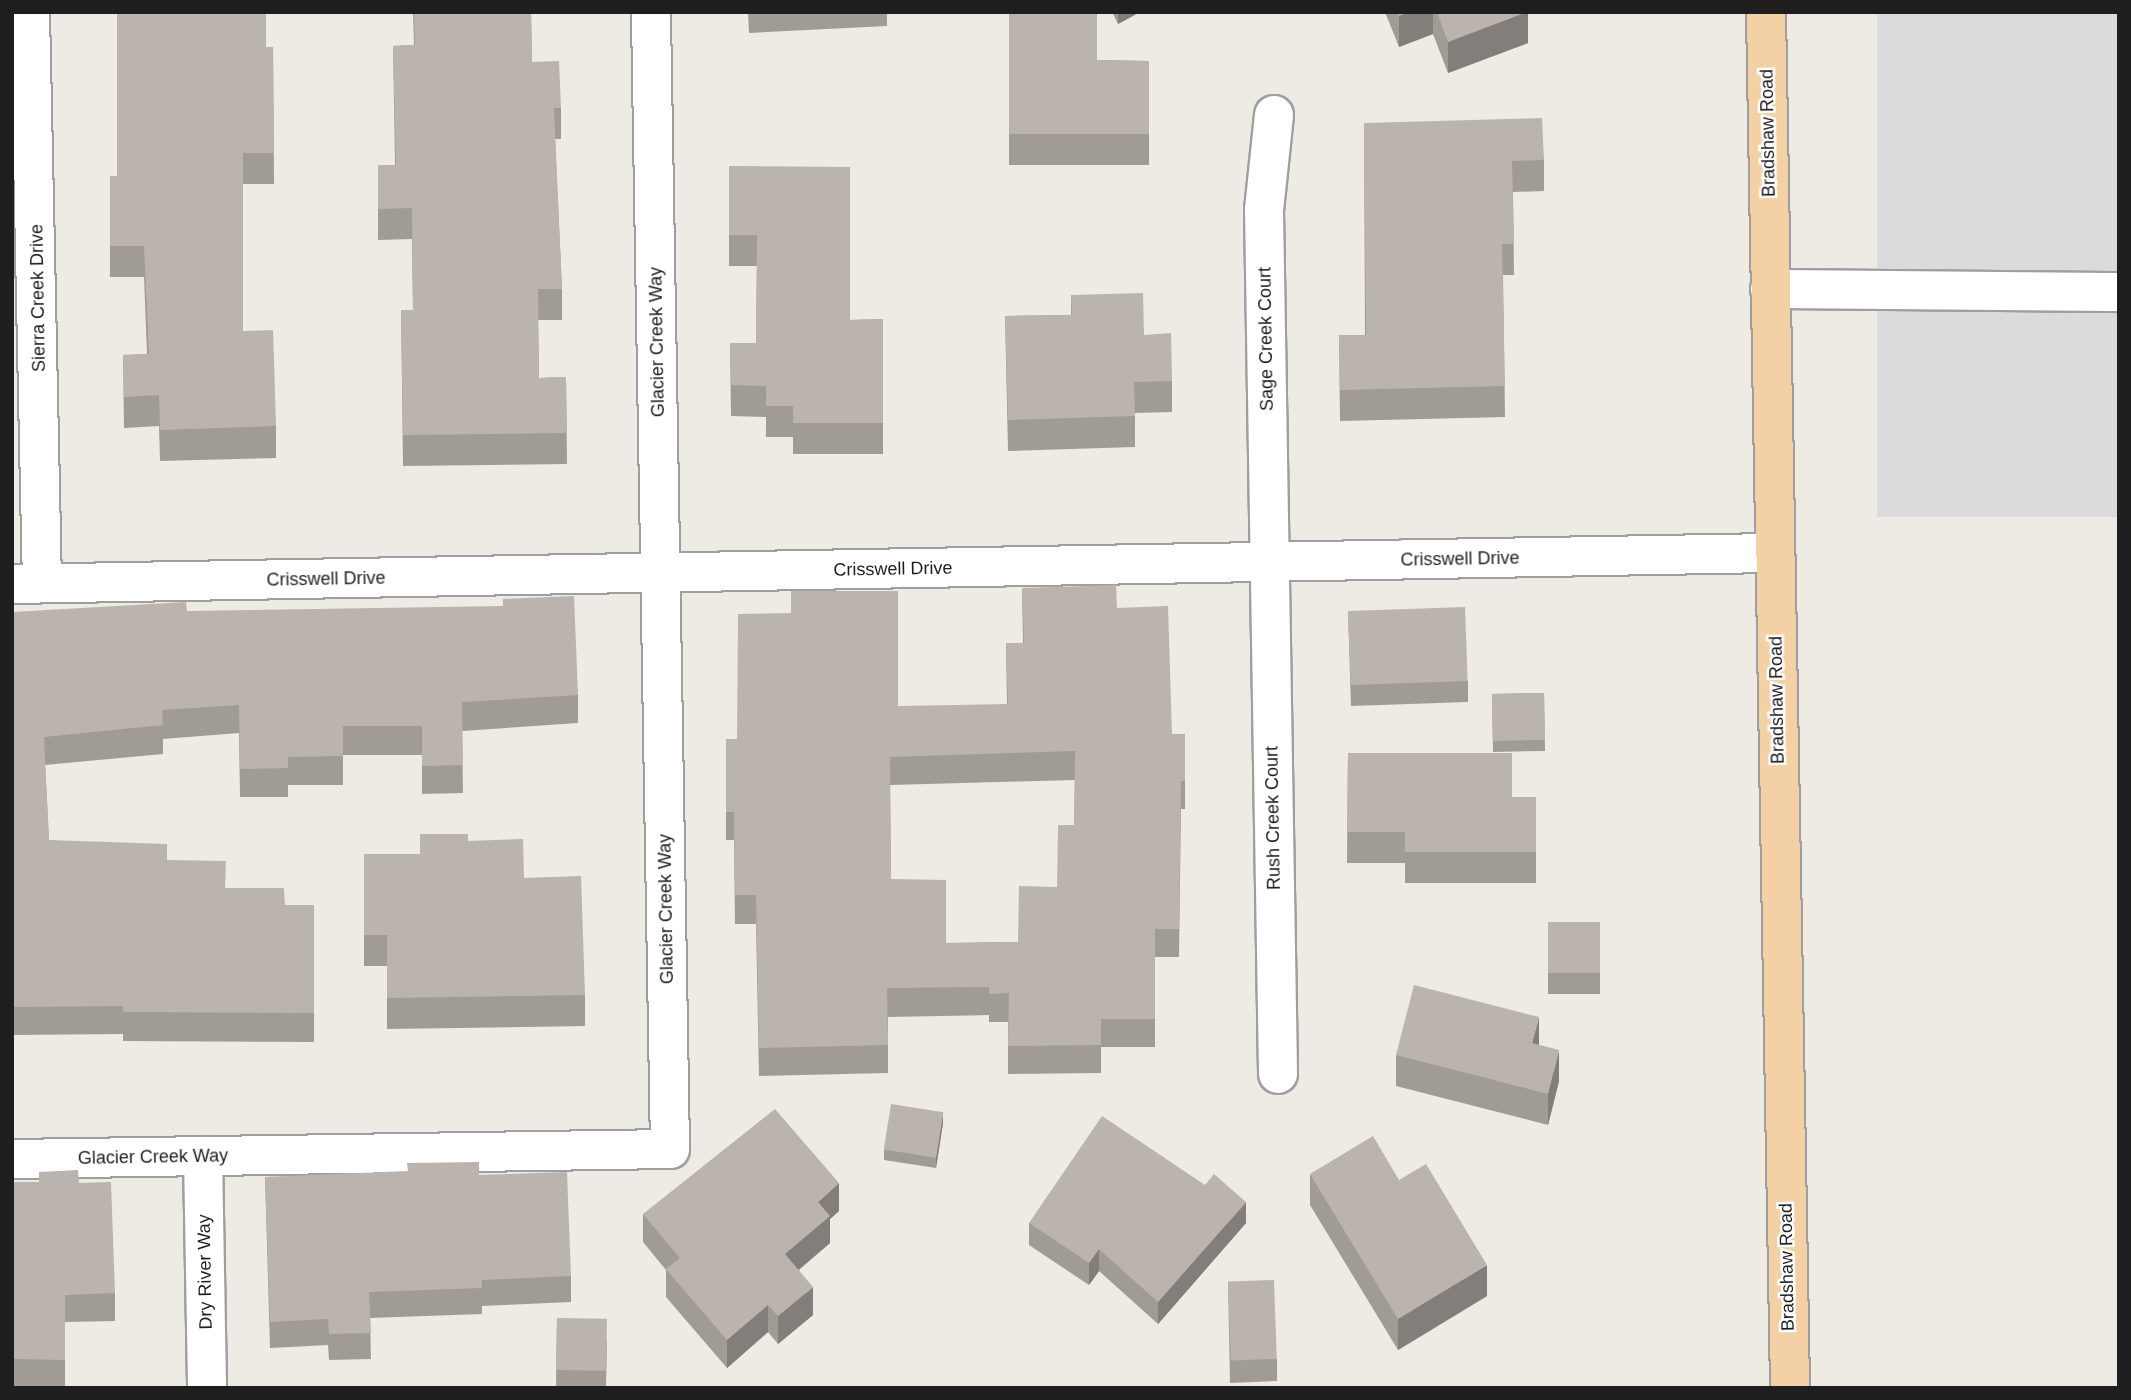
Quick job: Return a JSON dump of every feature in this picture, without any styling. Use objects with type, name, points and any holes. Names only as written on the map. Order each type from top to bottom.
[{"type":"main road","name":"Bradshaw Road","points":[[1766,12],[1790,1388]]},
{"type":"street","name":"Sierra Creek Drive","points":[[27,584],[30,12]]},
{"type":"street","name":"Glacier Creek Way","points":[[12,1159],[670,1149],[651,12]]},
{"type":"street","name":"Sage Creek Court","points":[[1269,563],[1264,210],[1274,115]]},
{"type":"street","points":[[1770,289],[2119,292]]},
{"type":"street","name":"Crisswell Drive","points":[[27,584],[1774,553]]},
{"type":"street","name":"Rush Creek Court","points":[[1269,563],[1278,1074]]},
{"type":"street","name":"Dry River Way","points":[[203,1156],[207,1388]]},
{"type":"shaded area","points":[[1877,12],[2119,12],[2119,517],[1877,517]]},
{"type":"building","points":[[117,12],[266,12],[266,47],[273,47],[274,153],[243,153],[243,331],[273,330],[276,426],[160,430],[159,395],[124,397],[123,355],[149,354],[144,246],[110,246],[110,176],[117,176]]},
{"type":"building","points":[[414,12],[531,12],[532,62],[559,61],[561,108],[554,108],[562,289],[538,289],[539,378],[566,377],[567,433],[403,435],[401,310],[413,310],[412,208],[378,209],[378,165],[396,165],[393,46],[415,45]]},
{"type":"building","points":[[1437,12],[1527,12],[1448,42]]},
{"type":"building","points":[[1009,14],[1097,14],[1097,60],[1149,61],[1149,134],[1009,134]]},
{"type":"building","points":[[1542,118],[1544,160],[1512,161],[1514,244],[1502,244],[1505,386],[1340,390],[1339,335],[1366,335],[1364,123]]},
{"type":"building","points":[[729,166],[850,167],[850,320],[883,319],[883,423],[793,423],[793,406],[766,406],[766,386],[731,385],[730,343],[756,343],[757,235],[729,235]]},
{"type":"building","points":[[1143,293],[1144,335],[1171,333],[1172,381],[1134,382],[1135,416],[1008,420],[1005,316],[1072,315],[1071,295]]},
{"type":"building","points":[[1116,585],[1117,608],[1168,606],[1172,734],[1185,734],[1185,781],[1181,781],[1179,929],[1155,929],[1155,1019],[1101,1019],[1101,1045],[1008,1046],[1009,993],[989,994],[989,987],[887,988],[888,1045],[759,1048],[756,895],[735,895],[734,812],[726,812],[726,739],[737,739],[738,614],[791,613],[791,591],[898,591],[898,706],[1008,704],[1006,643],[1024,643],[1022,588]],"holes":[[[1075,751],[1074,825],[1058,825],[1057,887],[1019,886],[1018,942],[946,943],[946,880],[891,879],[890,757]]]},
{"type":"building","points":[[574,596],[578,695],[462,702],[463,765],[422,766],[422,726],[343,726],[343,756],[288,757],[288,768],[240,769],[239,705],[162,710],[163,725],[44,737],[49,840],[167,844],[167,860],[226,861],[225,888],[284,888],[285,905],[314,905],[314,1013],[123,1012],[123,1006],[12,1007],[12,612],[186,602],[187,611],[503,606],[503,599]]},
{"type":"building","points":[[1465,607],[1468,681],[1351,685],[1348,611]]},
{"type":"building","points":[[1544,693],[1545,740],[1493,741],[1492,694]]},
{"type":"building","points":[[1348,753],[1512,753],[1512,797],[1536,797],[1536,852],[1405,852],[1405,832],[1347,832]]},
{"type":"building","points":[[420,834],[468,834],[468,841],[523,839],[524,878],[581,876],[585,995],[387,998],[387,935],[364,935],[364,854],[420,854]]},
{"type":"building","points":[[1548,922],[1600,922],[1600,973],[1548,973]]},
{"type":"building","points":[[1414,985],[1539,1017],[1532,1043],[1559,1050],[1548,1094],[1396,1055]]},
{"type":"building","points":[[891,1104],[943,1112],[936,1158],[884,1149]]},
{"type":"building","points":[[775,1109],[839,1183],[818,1202],[830,1216],[785,1254],[813,1287],[778,1316],[768,1305],[727,1340],[666,1269],[680,1258],[643,1214]]},
{"type":"building","points":[[1102,1116],[1205,1185],[1214,1174],[1246,1202],[1158,1302],[1099,1249],[1089,1263],[1029,1223]]},
{"type":"building","points":[[1373,1136],[1399,1180],[1426,1164],[1487,1265],[1398,1319],[1310,1174]]},
{"type":"building","points":[[479,1162],[479,1175],[567,1172],[571,1276],[482,1280],[482,1288],[369,1292],[371,1333],[329,1334],[328,1319],[270,1322],[265,1177],[408,1171],[407,1163]]},
{"type":"building","points":[[78,1170],[79,1183],[111,1182],[115,1293],[65,1295],[65,1360],[14,1359],[12,1182],[39,1182],[39,1172]]},
{"type":"building","points":[[1274,1280],[1277,1359],[1231,1361],[1228,1282]]},
{"type":"building","points":[[557,1318],[607,1319],[606,1371],[556,1370]]}]
